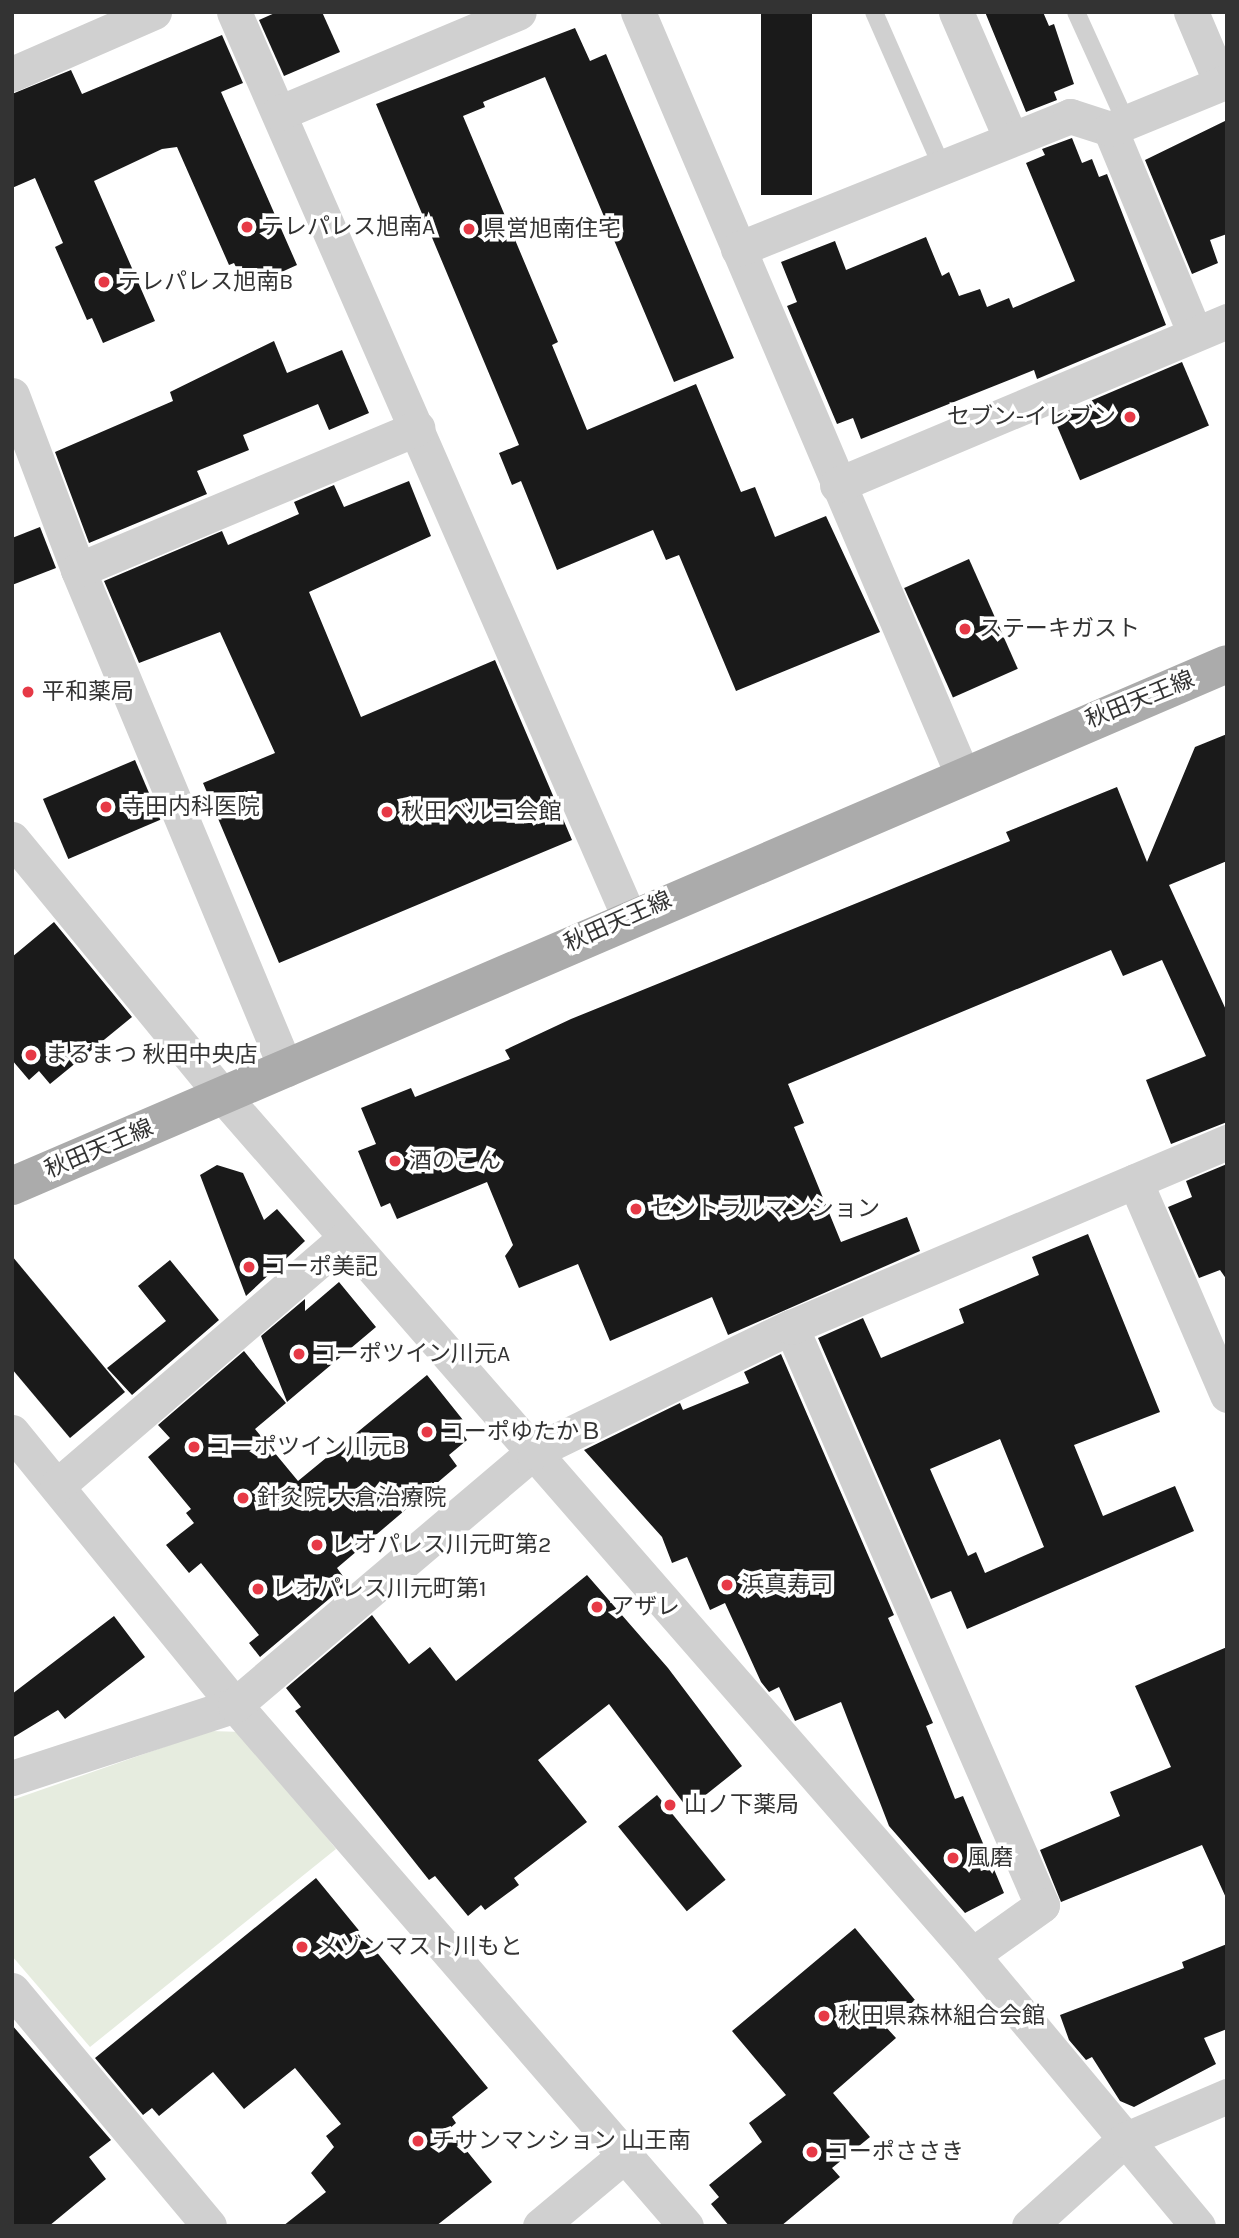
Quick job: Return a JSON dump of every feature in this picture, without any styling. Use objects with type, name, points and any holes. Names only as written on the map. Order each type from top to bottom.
[{"type":"main road","name":"秋田天王線","points":[[12,1186],[286,1069],[629,917],[1227,664]]},
{"type":"street","points":[[12,74],[154,12]]},
{"type":"street","points":[[234,12],[418,428],[629,917]]},
{"type":"street","points":[[279,113],[519,12]]},
{"type":"street","points":[[638,12],[962,774]]},
{"type":"street","points":[[956,12],[1011,139]]},
{"type":"street","points":[[738,249],[1070,116],[1118,125],[1224,82],[1191,12]]},
{"type":"street","points":[[1118,125],[1195,334]]},
{"type":"street","points":[[837,485],[1227,321]]},
{"type":"street","points":[[12,395],[78,570],[286,1069]]},
{"type":"street","points":[[78,570],[418,428]]},
{"type":"street","points":[[12,839],[223,1096],[972,1955],[1198,2226]]},
{"type":"street","points":[[12,1778],[235,1705],[533,1452],[792,1327],[1227,1142]]},
{"type":"street","points":[[1135,1181],[1227,1395]]},
{"type":"street","points":[[57,1486],[346,1237]]},
{"type":"street","points":[[792,1327],[1042,1905],[972,1955]]},
{"type":"street","points":[[12,1432],[235,1705],[686,2226]]},
{"type":"street","points":[[12,1990],[209,2226]]},
{"type":"street","points":[[1029,2226],[1124,2140],[1227,2096]]},
{"type":"street","points":[[540,2226],[626,2154]]},
{"type":"lane","points":[[874,12],[942,167]]},
{"type":"lane","points":[[1076,12],[1118,125]]},
{"type":"shaded area","points":[[210,1731],[243,1732],[336,1849],[90,2047],[12,1956],[12,1800]]},
{"type":"building","points":[[277,12],[322,12],[340,52],[284,76],[259,20]]},
{"type":"building","points":[[761,12],[812,12],[812,195],[761,195]]},
{"type":"building","points":[[985,12],[1043,12],[1049,26],[1054,24],[1074,84],[1054,92],[1057,100],[1026,112]]},
{"type":"building","points":[[575,28],[590,61],[606,54],[734,358],[674,382],[545,77],[483,102],[485,107],[463,116],[558,342],[552,345],[587,430],[696,384],[741,492],[755,487],[775,537],[826,516],[880,632],[736,691],[679,555],[666,560],[653,530],[557,570],[521,481],[512,485],[499,453],[519,445],[376,104]]},
{"type":"building","points":[[222,35],[243,83],[221,92],[297,265],[246,288],[234,263],[229,265],[177,147],[162,149],[94,181],[155,321],[103,343],[92,318],[87,320],[55,247],[63,243],[35,178],[12,188],[12,94],[71,70],[82,94]]},
{"type":"building","points":[[1227,120],[1227,234],[1210,240],[1218,263],[1192,274],[1145,160]]},
{"type":"building","points":[[1072,138],[1082,163],[1092,159],[1099,177],[1107,174],[1166,325],[1037,379],[1034,370],[861,439],[853,418],[837,424],[787,306],[797,302],[781,262],[835,241],[846,270],[926,237],[942,276],[949,272],[959,296],[980,289],[987,307],[1009,298],[1013,308],[1075,281],[1026,163],[1045,155],[1042,149]]},
{"type":"building","points":[[274,341],[287,373],[342,350],[369,413],[329,430],[318,404],[243,435],[249,450],[197,471],[207,494],[89,543],[55,452],[173,401],[170,392]]},
{"type":"building","name":"セブン-イレブン","points":[[1182,362],[1209,426],[1080,480],[1053,417]]},
{"type":"building","name":"秋田ベルコ会館","points":[[409,481],[431,536],[309,592],[361,717],[495,660],[572,840],[279,963],[203,783],[275,753],[220,632],[139,663],[104,581],[222,531],[228,545],[299,514],[294,502],[334,485],[344,507]]},
{"type":"building","points":[[40,527],[56,568],[12,585],[12,538]]},
{"type":"building","points":[[969,559],[1018,669],[953,698],[904,588]]},
{"type":"building","points":[[1227,734],[1227,861],[1169,885],[1227,1012],[1227,1122],[1171,1144],[1146,1080],[1206,1056],[1162,960],[1123,976],[1111,950],[788,1084],[804,1123],[794,1127],[841,1242],[907,1217],[920,1251],[728,1335],[712,1297],[610,1341],[578,1264],[519,1288],[505,1256],[513,1245],[487,1182],[397,1219],[390,1203],[381,1207],[358,1151],[376,1144],[361,1108],[411,1088],[415,1097],[510,1059],[505,1050],[571,1019],[1010,841],[1006,832],[1117,787],[1147,862],[1195,747]]},
{"type":"building","name":"寺田内科医院","points":[[135,760],[160,820],[68,859],[43,799]]},
{"type":"building","points":[[54,922],[132,1017],[50,1084],[39,1071],[29,1080],[12,1060],[12,957]]},
{"type":"building","points":[[1227,1164],[1227,1280],[1220,1270],[1199,1278],[1168,1207],[1192,1197],[1186,1181]]},
{"type":"building","points":[[217,1165],[243,1173],[264,1220],[277,1209],[305,1241],[246,1296],[200,1175]]},
{"type":"building","points":[[1088,1234],[1160,1412],[1074,1445],[1103,1516],[1175,1486],[1194,1531],[967,1629],[951,1591],[931,1599],[818,1338],[863,1318],[881,1358],[964,1323],[959,1309],[1039,1275],[1032,1257]],"holes":[[[1000,1439],[1044,1547],[985,1573],[976,1552],[968,1556],[930,1469]]]},
{"type":"building","points":[[12,1256],[125,1392],[70,1438],[12,1369]]},
{"type":"building","points":[[170,1260],[219,1320],[132,1395],[107,1368],[166,1321],[138,1286]]},
{"type":"building","name":"コーポツイン川元A","points":[[339,1282],[376,1327],[287,1402],[261,1336],[305,1299],[305,1311]]},
{"type":"building","points":[[244,1351],[286,1403],[255,1429],[298,1481],[427,1375],[463,1420],[456,1425],[467,1440],[449,1455],[457,1466],[337,1568],[348,1583],[260,1657],[249,1643],[259,1635],[201,1563],[189,1573],[166,1545],[194,1523],[186,1513],[191,1509],[148,1457],[170,1438],[158,1425]]},
{"type":"building","points":[[781,1354],[894,1615],[888,1618],[933,1723],[926,1726],[955,1799],[963,1796],[1004,1893],[965,1913],[889,1826],[841,1702],[795,1721],[779,1687],[769,1692],[761,1682],[725,1603],[710,1610],[687,1557],[672,1563],[662,1537],[584,1450],[680,1403],[683,1410],[749,1383],[744,1372]]},
{"type":"building","points":[[587,1575],[668,1668],[742,1766],[688,1809],[609,1704],[538,1760],[587,1822],[514,1878],[519,1885],[485,1910],[481,1905],[468,1916],[435,1876],[429,1880],[295,1711],[301,1707],[286,1688],[372,1615],[409,1664],[430,1647],[456,1681]]},
{"type":"building","points":[[114,1616],[145,1657],[65,1719],[58,1710],[12,1738],[12,1694]]},
{"type":"building","points":[[1227,1647],[1227,1900],[1202,1845],[1061,1902],[1040,1850],[1120,1816],[1110,1792],[1171,1767],[1135,1686]]},
{"type":"building","points":[[657,1795],[726,1880],[687,1911],[618,1826]]},
{"type":"building","points":[[316,1878],[488,2088],[452,2117],[456,2123],[449,2129],[492,2182],[436,2226],[283,2226],[326,2192],[311,2173],[334,2147],[326,2136],[341,2124],[295,2068],[244,2109],[213,2072],[159,2116],[152,2108],[143,2115],[95,2058]]},
{"type":"building","points":[[855,1928],[915,2000],[885,2026],[896,2038],[833,2093],[870,2137],[832,2168],[840,2177],[781,2226],[729,2226],[711,2204],[719,2197],[709,2185],[762,2142],[749,2123],[786,2095],[732,2031]]},
{"type":"building","points":[[1227,1944],[1227,2029],[1204,2038],[1216,2064],[1134,2107],[1120,2101],[1092,2057],[1086,2060],[1069,2040],[1060,2015],[1184,1968],[1182,1962]]},
{"type":"building","points":[[12,2025],[111,2140],[89,2157],[106,2179],[49,2226],[12,2226]]},
{"type":"place","name":"テレパレス旭南A","points":[[247,227]]},
{"type":"place","name":"県営旭南住宅","points":[[469,229]]},
{"type":"place","name":"テレパレス旭南B","points":[[104,282]]},
{"type":"place","name":"セブン-イレブン","points":[[1130,417]]},
{"type":"place","name":"ステーキガスト","points":[[965,629]]},
{"type":"place","name":"平和薬局","points":[[28,692]]},
{"type":"place","name":"寺田内科医院","points":[[106,807]]},
{"type":"place","name":"秋田ベルコ会館","points":[[387,812]]},
{"type":"place","name":"まるまつ 秋田中央店","points":[[31,1055]]},
{"type":"place","name":"酒のこん","points":[[395,1161]]},
{"type":"place","name":"セントラルマンション","points":[[636,1209]]},
{"type":"place","name":"コーポ美記","points":[[249,1267]]},
{"type":"place","name":"コーポツイン川元A","points":[[299,1354]]},
{"type":"place","name":"コーポゆたかＢ","points":[[427,1432]]},
{"type":"place","name":"コーポツイン川元B","points":[[194,1447]]},
{"type":"place","name":"針灸院 大倉治療院","points":[[243,1498]]},
{"type":"place","name":"レオパレス川元町第2","points":[[317,1545]]},
{"type":"place","name":"浜真寿司","points":[[727,1585]]},
{"type":"place","name":"レオパレス川元町第1","points":[[258,1589]]},
{"type":"place","name":"アザレ","points":[[597,1607]]},
{"type":"place","name":"山ノ下薬局","points":[[670,1805]]},
{"type":"place","name":"風磨","points":[[953,1858]]},
{"type":"place","name":"メゾンマスト川もと","points":[[302,1947]]},
{"type":"place","name":"秋田県森林組合会館","points":[[824,2016]]},
{"type":"place","name":"チサンマンション 山王南","points":[[418,2141]]},
{"type":"place","name":"コーポささき","points":[[812,2152]]}]
